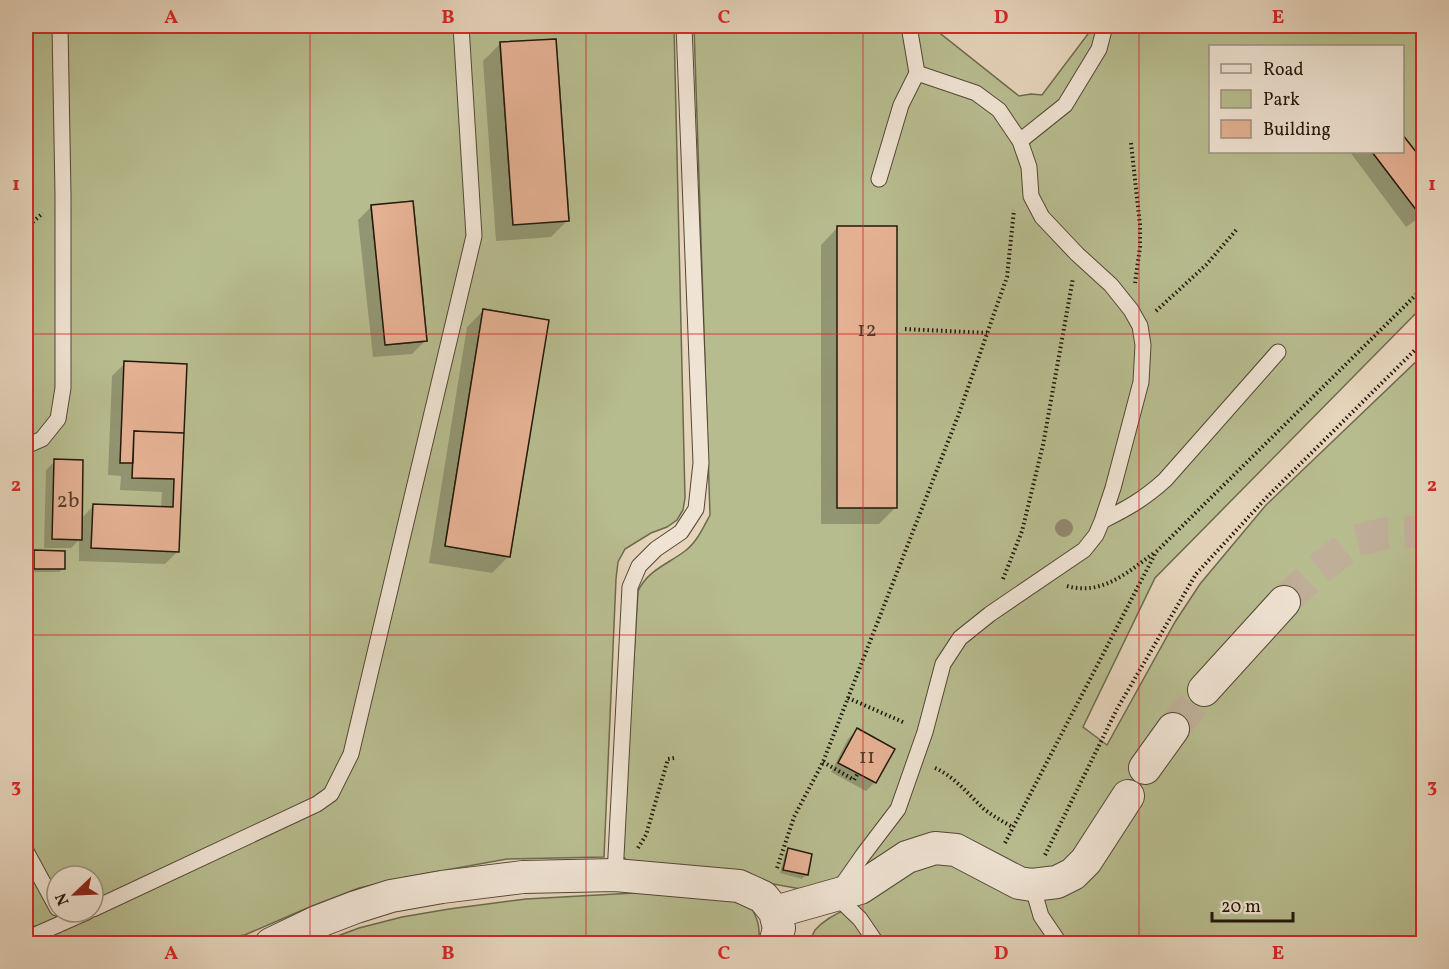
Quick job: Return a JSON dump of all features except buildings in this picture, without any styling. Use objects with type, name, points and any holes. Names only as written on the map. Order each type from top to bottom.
[{"type":"street","points":[[1204,690],[1284,602]]},
{"type":"street","points":[[1145,768],[1173,729]]},
{"type":"street","points":[[775,912],[860,888],[907,857],[935,848],[956,850],[1019,883],[1032,885],[1057,882],[1073,874],[1086,861],[1128,796]]},
{"type":"street","points":[[272,944],[317,922],[391,896],[523,877],[615,875],[739,886],[763,897],[775,912],[779,928],[775,944]]},
{"type":"lane","points":[[26,446],[42,439],[58,419],[63,388],[60,26]]},
{"type":"lane","points":[[105,903],[317,804],[331,794],[351,754],[474,236],[461,26]]},
{"type":"lane","points":[[615,875],[630,586],[639,566],[656,549],[681,532],[696,509],[701,464],[684,26]]},
{"type":"lane","points":[[879,178],[901,105],[917,73],[909,26]]},
{"type":"lane","points":[[1020,141],[1065,105],[1099,50],[1105,26]]},
{"type":"lane","points":[[877,944],[860,919],[835,896],[898,810],[925,732],[943,664],[960,638],[990,614],[1084,550],[1096,535],[1113,488],[1142,382],[1143,345],[1140,326],[1131,310],[1111,285],[1042,217],[1031,196],[1029,167],[1020,141],[999,110],[976,93],[917,73]]},
{"type":"lane","points":[[1102,520],[1148,496],[1165,480],[1278,352]]},
{"type":"lane","points":[[26,851],[45,886]]},
{"type":"lane","points":[[1032,885],[1041,916],[1060,944]]},
{"type":"lane","points":[[26,939],[46,924]]},
{"type":"path","points":[[1131,143],[1140,225],[1140,247],[1131,310]]},
{"type":"path","points":[[777,868],[794,818],[822,762],[958,416],[1007,277],[1015,200]]},
{"type":"path","points":[[1140,326],[1206,265],[1238,228]]},
{"type":"path","points":[[990,614],[1022,531],[1041,456],[1077,254]]},
{"type":"path","points":[[1095,588],[1123,576],[1156,552],[1424,287]]},
{"type":"path","points":[[906,329],[987,333]]},
{"type":"path","points":[[1032,885],[1056,831],[1117,709],[1196,574],[1266,498],[1424,342]]},
{"type":"path","points":[[1003,846],[1156,552]]},
{"type":"path","points":[[848,698],[925,732]]},
{"type":"path","points":[[646,835],[668,759],[674,758]]},
{"type":"path","points":[[822,762],[854,780],[858,773]]},
{"type":"path","points":[[915,762],[938,769],[986,810],[1013,827]]},
{"type":"green space","points":[[26,26],[674,26],[685,498],[683,510],[677,520],[625,549],[618,562],[604,857],[507,859],[407,877],[359,888],[226,943],[32,943],[42,927],[26,928],[26,768],[28,767],[26,761]],"holes":[[[556,39],[569,220],[513,224],[500,43]],[[413,201],[427,341],[386,345],[371,206]],[[483,309],[548,320],[510,557],[445,546]]]},
{"type":"green space","points":[[694,26],[935,26],[936,30],[1019,96],[1042,95],[1088,34],[1091,26],[1423,26],[1423,306],[1155,578],[1083,727],[1107,745],[1175,622],[1200,584],[1266,505],[1423,355],[1423,943],[1355,944],[1344,940],[1342,944],[808,943],[820,925],[862,900],[717,874],[627,861],[622,855],[638,591],[647,578],[679,556],[699,534],[710,515]]},
{"type":"green space","points":[[670,891],[749,903],[758,922],[759,944],[316,944],[359,928],[402,917],[449,909],[526,899]]},
{"type":"tunnel","points":[[1284,602],[1315,572],[1355,541],[1386,533],[1424,532]]},
{"type":"tunnel","points":[[1173,729],[1204,690]]}]
